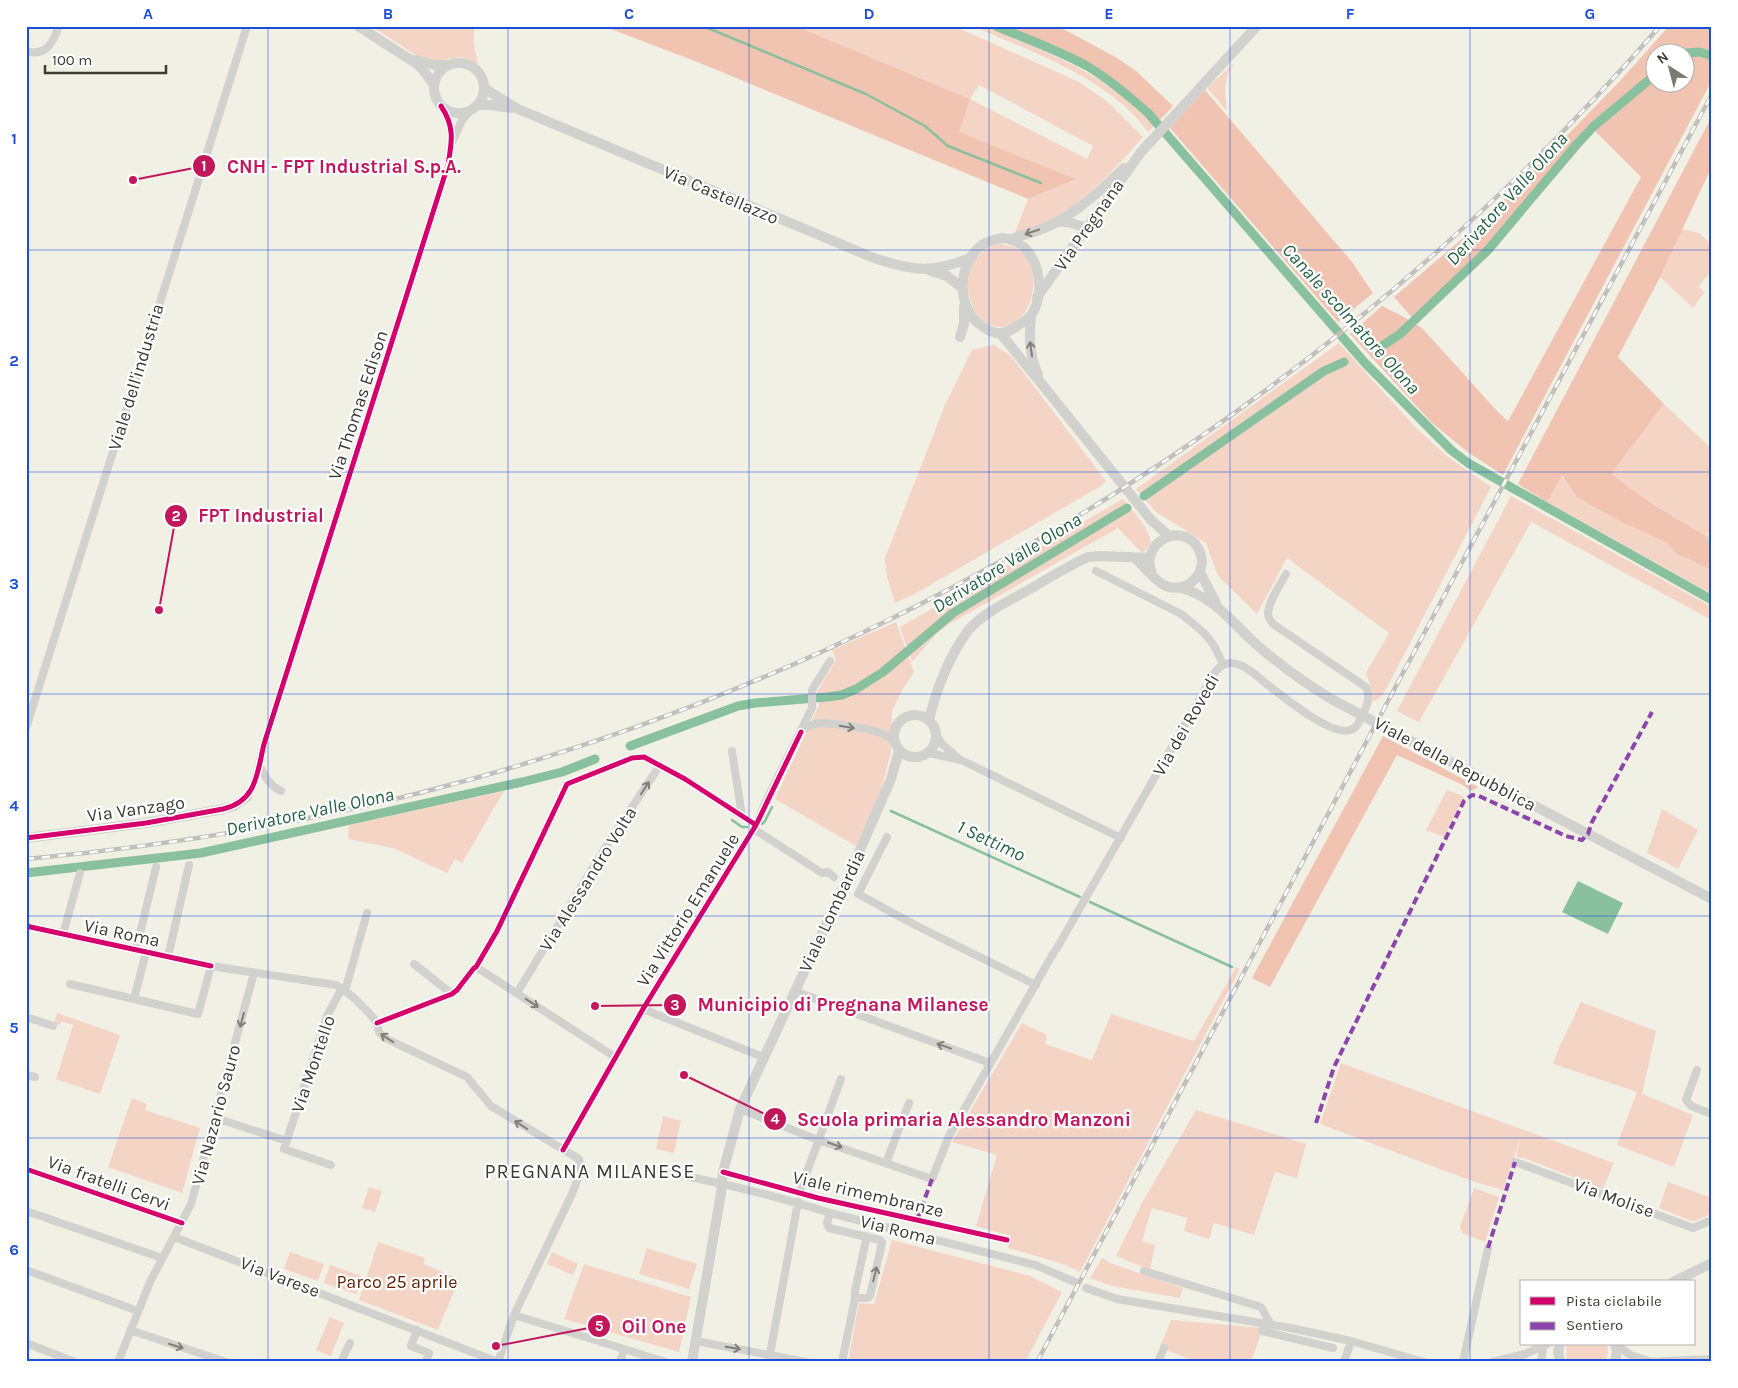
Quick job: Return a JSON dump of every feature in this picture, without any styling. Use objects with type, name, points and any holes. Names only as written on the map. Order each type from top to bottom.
[{"type":"street","points":[[26,50],[38,53],[43,50],[55,39],[59,26]]},
{"type":"street","name":"Viale dell'industria","points":[[26,728],[247,26]]},
{"type":"street","points":[[358,26],[407,56],[426,64],[441,66],[461,63],[472,67],[480,75],[484,87],[483,96],[474,108]]},
{"type":"street","name":"Via Pregnana","points":[[1012,239],[1056,222],[1098,193],[1141,152],[1257,26]]},
{"type":"street","points":[[407,56],[423,70],[434,85]]},
{"type":"street","points":[[449,65],[439,73],[434,85],[435,96],[441,106],[455,113],[490,105],[518,110]]},
{"type":"street","points":[[484,87],[518,110]]},
{"type":"street","name":"Via Thomas Edison","points":[[247,797],[254,784],[448,165],[452,142],[451,126],[441,106]]},
{"type":"street","name":"Via Thomas Edison","points":[[452,142],[460,125],[474,108]]},
{"type":"street","name":"Via Castellazzo","points":[[518,110],[874,258],[906,268],[928,270],[947,276],[963,293]]},
{"type":"street","name":"Via Pregnana","points":[[1038,298],[1141,152]]},
{"type":"street","points":[[1056,222],[1068,222],[1087,228]]},
{"type":"street","points":[[960,337],[965,313],[963,293],[967,266],[972,256],[981,246],[988,242],[1002,238],[1012,239],[1022,246],[1034,261],[1038,276],[1038,298],[1031,314],[1029,335],[1034,366],[1041,383]]},
{"type":"street","name":"Via Castellazzo","points":[[928,270],[954,264],[972,256]]},
{"type":"street","points":[[963,293],[968,311],[973,319],[985,328],[1000,333],[1151,520],[1170,536]]},
{"type":"street","points":[[1000,333],[1014,328],[1031,314]]},
{"type":"street","points":[[1151,520],[1155,546]]},
{"type":"street","points":[[1135,558],[1160,584],[1181,588],[1193,582],[1200,572],[1202,558],[1199,550],[1194,543],[1186,538],[1170,536],[1162,540],[1155,546],[1149,558],[1152,574]]},
{"type":"street","points":[[929,720],[935,695],[958,646],[978,621],[1013,598],[1088,557],[1149,558]]},
{"type":"street","points":[[1096,571],[1180,614],[1213,643],[1223,665]]},
{"type":"street","name":"Viale della Repubblica","points":[[1200,572],[1216,604]]},
{"type":"street","name":"Via dei Rovedi","points":[[886,1163],[932,1179],[949,1136],[1215,672],[1223,665],[1233,663],[1246,668],[1312,718],[1337,730],[1351,730],[1358,725],[1366,710],[1369,699],[1369,692],[1366,687],[1273,624],[1268,617],[1270,603],[1286,574]]},
{"type":"street","name":"Viale della Repubblica","points":[[1181,588],[1193,590],[1216,604],[1256,644],[1331,699],[1712,898]]},
{"type":"street","name":"Via Vittorio Emanuele","points":[[562,1150],[643,1009],[755,827],[812,708],[811,693],[830,661]]},
{"type":"street","points":[[915,715],[935,695]]},
{"type":"street","points":[[897,746],[894,734],[901,720],[908,716],[923,716],[935,728],[942,744],[961,760]]},
{"type":"street","points":[[801,732],[808,726],[828,723],[878,732],[887,736],[912,758],[928,753],[934,746],[937,736]]},
{"type":"street","name":"Viale Lombardia","points":[[692,1362],[721,1183],[740,1109],[846,882],[891,779],[897,746]]},
{"type":"street","points":[[732,751],[742,816]]},
{"type":"street","points":[[928,753],[961,760],[1121,838]]},
{"type":"street","points":[[377,1023],[452,994],[457,990],[476,967],[497,931],[567,784],[638,757],[644,757],[685,779],[822,872],[828,872],[834,877]]},
{"type":"street","name":"Viale Lombardia","points":[[891,779],[912,758]]},
{"type":"street","points":[[259,765],[269,783],[281,791]]},
{"type":"street","name":"Via Alessandro Volta","points":[[517,993],[606,848],[660,765]]},
{"type":"street","name":"Via Vanzago","points":[[26,838],[146,823],[224,809],[234,806],[247,797]]},
{"type":"street","points":[[888,837],[858,894],[1036,985]]},
{"type":"street","points":[[168,957],[189,865]]},
{"type":"street","points":[[136,950],[156,866]]},
{"type":"street","points":[[63,934],[80,873]]},
{"type":"street","name":"Via Montello","points":[[287,1141],[327,1016],[343,990],[367,913]]},
{"type":"street","name":"Via Roma","points":[[26,926],[211,966],[330,983],[343,990],[371,1015],[377,1023],[379,1032],[385,1038],[467,1077],[491,1106],[579,1159],[577,1183],[514,1314]]},
{"type":"street","points":[[134,999],[146,952]]},
{"type":"street","points":[[414,964],[452,994]]},
{"type":"street","points":[[70,984],[198,1014],[211,966]]},
{"type":"street","points":[[476,967],[615,1057]]},
{"type":"street","name":"Via Nazario Sauro","points":[[118,1362],[150,1282],[182,1223],[196,1189],[197,1178],[254,973]]},
{"type":"street","points":[[794,991],[990,1063]]},
{"type":"street","points":[[643,1009],[763,1057]]},
{"type":"street","points":[[26,1017],[53,1026]]},
{"type":"street","points":[[1697,1070],[1686,1100],[1691,1106],[1712,1114]]},
{"type":"street","points":[[26,1075],[35,1078]]},
{"type":"street","points":[[801,1188],[841,1079]]},
{"type":"street","points":[[740,1109],[818,1140],[886,1163],[909,1103]]},
{"type":"street","points":[[215,1118],[287,1141],[284,1149],[331,1165]]},
{"type":"street","name":"Via Molise","points":[[1515,1162],[1693,1228],[1712,1220]]},
{"type":"street","name":"Via fratelli Cervi","points":[[26,1169],[182,1223]]},
{"type":"street","name":"Via Roma","points":[[660,1171],[721,1183],[798,1202],[830,1213],[1035,1265],[1075,1282]]},
{"type":"street","points":[[770,1354],[798,1202]]},
{"type":"street","points":[[26,1211],[162,1258]]},
{"type":"street","points":[[830,1213],[829,1228],[882,1242],[870,1296],[868,1298],[855,1298]]},
{"type":"street","points":[[842,1362],[866,1240],[865,1236]]},
{"type":"street","name":"Via Varese","points":[[174,1237],[499,1361],[508,1362]]},
{"type":"street","points":[[1464,1362],[1488,1248]]},
{"type":"street","points":[[1677,1280],[1712,1263]]},
{"type":"street","points":[[26,1270],[138,1311]]},
{"type":"street","points":[[1144,1271],[1261,1307],[1268,1323]]},
{"type":"street","points":[[1086,1288],[1117,1300],[1268,1323],[1351,1341],[1424,1362]]},
{"type":"street","points":[[499,1361],[514,1314],[666,1362]]},
{"type":"street","points":[[1290,1338],[1291,1328]]},
{"type":"street","points":[[130,1330],[226,1362]]},
{"type":"street","points":[[417,1330],[411,1346],[429,1353]]},
{"type":"street","points":[[1262,1331],[1333,1348]]},
{"type":"street","points":[[426,1362],[435,1337]]},
{"type":"street","points":[[696,1341],[806,1362]]},
{"type":"street","points":[[1344,1362],[1351,1341]]},
{"type":"street","points":[[26,1343],[75,1362]]},
{"type":"street","points":[[341,1362],[350,1343]]},
{"type":"street","points":[[1492,1362],[1525,1354],[1543,1346]]},
{"type":"street","points":[[1541,1362],[1545,1346]]},
{"type":"street","points":[[1560,1346],[1558,1352],[1560,1362]]},
{"type":"street","points":[[1615,1362],[1616,1346]]},
{"type":"street","points":[[1619,1346],[1630,1355],[1647,1361],[1712,1359]]},
{"type":"street","points":[[1158,1362],[1164,1348]]},
{"type":"street","points":[[620,1362],[624,1349]]},
{"type":"green space","points":[[371,26],[474,26],[474,45],[478,65],[460,57],[431,62],[419,57]]},
{"type":"green space","points":[[796,26],[954,26],[1079,82],[1108,102],[1143,137],[1109,175],[1070,208],[1035,228],[1015,233],[1028,199],[1076,179],[958,132],[970,99]],"holes":[[[979,85],[1093,146],[1087,159],[970,99]]]},
{"type":"green space","points":[[972,26],[985,26],[1076,66],[1117,92],[1154,126],[1148,132],[1132,113],[1113,97],[1068,68]]},
{"type":"green space","points":[[1234,63],[1226,80],[1227,111],[1207,88]]},
{"type":"green space","points":[[1682,229],[1699,233],[1712,245],[1712,270],[1698,287],[1705,292],[1693,308],[1660,277]]},
{"type":"green space","points":[[999,244],[1013,247],[1020,251],[1031,266],[1033,275],[1032,296],[1029,305],[1018,320],[1011,325],[1003,327],[996,327],[983,321],[978,316],[971,302],[968,283],[969,274],[976,258],[990,247]]},
{"type":"green space","points":[[1339,343],[1416,428],[1448,457],[1491,487],[1383,695],[1373,702],[1371,687],[1366,673],[1389,633],[1287,558],[1257,614],[1218,576],[1206,543],[1156,512],[1136,489]]},
{"type":"green space","points":[[994,345],[1011,356],[1106,481],[1101,486],[913,595],[895,603],[887,577],[885,558],[945,405],[972,350]]},
{"type":"green space","points":[[1664,404],[1712,449],[1712,528],[1706,536],[1654,505],[1611,474]]},
{"type":"green space","points":[[1561,475],[1578,497],[1623,523],[1667,542],[1677,554],[1712,570],[1712,594],[1547,502]]},
{"type":"green space","points":[[1511,496],[1712,607],[1712,612],[1708,618],[1531,522],[1419,722],[1397,711]]},
{"type":"green space","points":[[1123,499],[1141,520],[1148,533],[1150,544],[1142,553],[1118,528],[951,623],[938,632],[912,662],[900,627]]},
{"type":"green space","points":[[896,622],[914,672],[892,711],[891,751],[880,795],[856,846],[775,799],[819,705],[817,692],[836,660],[832,650]]},
{"type":"green space","points":[[1447,790],[1464,796],[1444,837],[1426,830]]},
{"type":"green space","points":[[504,791],[462,863],[455,859],[447,873],[393,848],[348,839],[349,825]]},
{"type":"green space","points":[[1662,809],[1698,830],[1678,869],[1647,853]]},
{"type":"green space","points":[[1236,967],[1240,969],[1080,1272],[1063,1264],[1008,1248],[1011,1236],[976,1226],[997,1155],[952,1142],[1022,1023],[1047,1035],[1045,1044],[1092,1060],[1111,1014],[1194,1041]]},
{"type":"green space","points":[[1581,1002],[1656,1031],[1642,1094],[1693,1115],[1674,1167],[1617,1145],[1637,1092],[1553,1064]]},
{"type":"green space","points":[[57,1013],[120,1035],[100,1094],[56,1079],[73,1025],[61,1021],[60,1025],[54,1023]]},
{"type":"green space","points":[[1341,1063],[1614,1163],[1603,1189],[1524,1158],[1516,1157],[1521,1136],[1503,1190],[1475,1182],[1320,1124]]},
{"type":"green space","points":[[132,1098],[147,1104],[145,1110],[200,1128],[182,1193],[108,1167]]},
{"type":"green space","points":[[1196,1110],[1306,1144],[1297,1178],[1275,1172],[1254,1235],[1214,1223],[1209,1239],[1184,1231],[1187,1218],[1152,1208],[1142,1241],[1155,1245],[1150,1270],[1116,1256],[1143,1201]]},
{"type":"green space","points":[[663,1116],[681,1121],[674,1153],[656,1149]]},
{"type":"green space","points":[[1668,1182],[1712,1198],[1712,1214],[1692,1221],[1659,1208]]},
{"type":"green space","points":[[369,1187],[382,1191],[375,1212],[362,1208]]},
{"type":"green space","points":[[1474,1188],[1499,1197],[1485,1242],[1462,1233],[1460,1227]]},
{"type":"green space","points":[[892,1240],[1030,1276],[1062,1292],[1025,1362],[848,1362],[859,1303],[874,1304]]},
{"type":"green space","name":"Parco 25 aprile","points":[[378,1242],[425,1258],[424,1264],[459,1279],[438,1330],[359,1300]]},
{"type":"green space","points":[[647,1248],[697,1264],[689,1289],[639,1274]]},
{"type":"green space","points":[[290,1252],[324,1264],[318,1281],[284,1269]]},
{"type":"green space","points":[[552,1252],[578,1264],[573,1275],[547,1264]]},
{"type":"green space","points":[[1102,1258],[1110,1263],[1183,1288],[1180,1298],[1112,1286],[1090,1278]]},
{"type":"green space","points":[[584,1264],[691,1297],[679,1352],[564,1319]]},
{"type":"green space","points":[[330,1265],[362,1276],[356,1294],[324,1283]]},
{"type":"green space","points":[[330,1317],[344,1323],[331,1356],[316,1350]]},
{"type":"green space","points":[[1171,1320],[1263,1328],[1251,1362],[1195,1362],[1160,1347]]},
{"type":"green space","points":[[1567,1346],[1607,1346],[1605,1362],[1569,1362],[1566,1356]]},
{"type":"shaded area","points":[[603,26],[796,26],[970,99],[959,132],[1076,179],[1028,199],[700,63]]},
{"type":"shaded area","points":[[1007,26],[1056,26],[1069,32],[1117,58],[1136,71],[1173,106],[1160,120],[1139,100],[1090,63]]},
{"type":"shaded area","points":[[1669,26],[1712,26],[1712,80],[1503,475],[1469,453],[1432,423],[1350,334],[1382,306],[1402,316],[1422,328],[1508,421],[1641,177],[1595,131],[1470,272],[1415,321],[1394,297],[1470,232],[1511,193],[1646,52],[1646,92],[1696,92],[1696,42],[1655,42]]},
{"type":"shaded area","points":[[1205,90],[1352,262],[1373,293],[1338,322],[1170,128]]},
{"type":"shaded area","points":[[1712,116],[1712,166],[1660,277],[1618,357],[1664,404],[1611,474],[1654,505],[1712,541],[1712,570],[1677,554],[1666,542],[1623,523],[1577,497],[1562,475],[1547,502],[1518,484]]},
{"type":"shaded area","points":[[1383,736],[1478,787],[1471,791],[1463,785],[1397,755],[1270,987],[1252,978]]},
{"type":"shaded area","points":[[1578,881],[1623,903],[1608,934],[1562,912]]},
{"type":"waterway","points":[[703,26],[866,94],[925,126],[948,146],[1041,183]]},
{"type":"waterway","name":"Canale scolmatore Olona","points":[[996,26],[1087,66],[1119,88],[1148,113],[1365,363],[1451,450],[1468,463],[1712,600]]},
{"type":"waterway","name":"Derivatore Valle Olona","points":[[1696,52],[1712,56]]},
{"type":"waterway","name":"Derivatore Valle Olona","points":[[1382,346],[1400,334],[1488,250],[1577,144],[1594,126],[1646,82]]},
{"type":"waterway","name":"Derivatore Valle Olona","points":[[1144,496],[1324,371],[1344,362]]},
{"type":"waterway","name":"Derivatore Valle Olona","points":[[630,746],[738,706],[842,695],[856,689],[883,672],[953,613],[1127,508]]},
{"type":"waterway","name":"Derivatore Valle Olona","points":[[26,873],[201,853],[522,782],[562,772],[595,759]]},
{"type":"waterway","name":"1 Settimo","points":[[762,824],[772,807]]},
{"type":"waterway","name":"1 Settimo","points":[[891,811],[1080,897]]},
{"type":"waterway","name":"1 Settimo","points":[[732,820],[742,827],[747,827]]},
{"type":"waterway","name":"1 Settimo","points":[[1090,902],[1232,967]]},
{"type":"railway","points":[[26,859],[139,846],[307,819],[417,794],[472,779],[642,725],[807,658],[967,580],[1121,490],[1268,389],[1407,277],[1538,156],[1660,26]]},
{"type":"railway","points":[[1037,1362],[1712,94]]},
{"type":"marked path","points":[[1316,1123],[1334,1067],[1464,801],[1472,795],[1479,796],[1566,836],[1582,840],[1588,834],[1592,822],[1652,712]]},
{"type":"marked path","points":[[1488,1248],[1515,1162]]},
{"type":"marked path","points":[[917,1220],[932,1179]]},
{"type":"cycle path","points":[[26,838],[146,823],[223,809],[243,800],[249,793],[257,775],[264,744],[448,165],[451,134],[449,121],[441,106]]},
{"type":"cycle path","points":[[563,1150],[643,1009],[756,825],[801,732]]},
{"type":"cycle path","points":[[377,1023],[452,994],[476,967],[497,931],[567,784],[632,758],[644,757],[685,779],[756,825]]},
{"type":"cycle path","points":[[26,926],[211,966]]},
{"type":"cycle path","points":[[26,1169],[182,1223]]},
{"type":"cycle path","name":"Viale rimembranze","points":[[723,1172],[818,1198],[1007,1240]]},
{"type":"place","name":"CNH - FPT Industrial S.p.A.","points":[[133,180]]},
{"type":"place","name":"FPT Industrial","points":[[159,610]]},
{"type":"place","name":"Municipio di Pregnana Milanese","points":[[595,1006]]},
{"type":"place","name":"Scuola primaria Alessandro Manzoni","points":[[684,1075]]},
{"type":"place","name":"Oil One","points":[[496,1346]]},
{"type":"district","name":"PREGNANA MILANESE","points":[[590,1171]]}]
